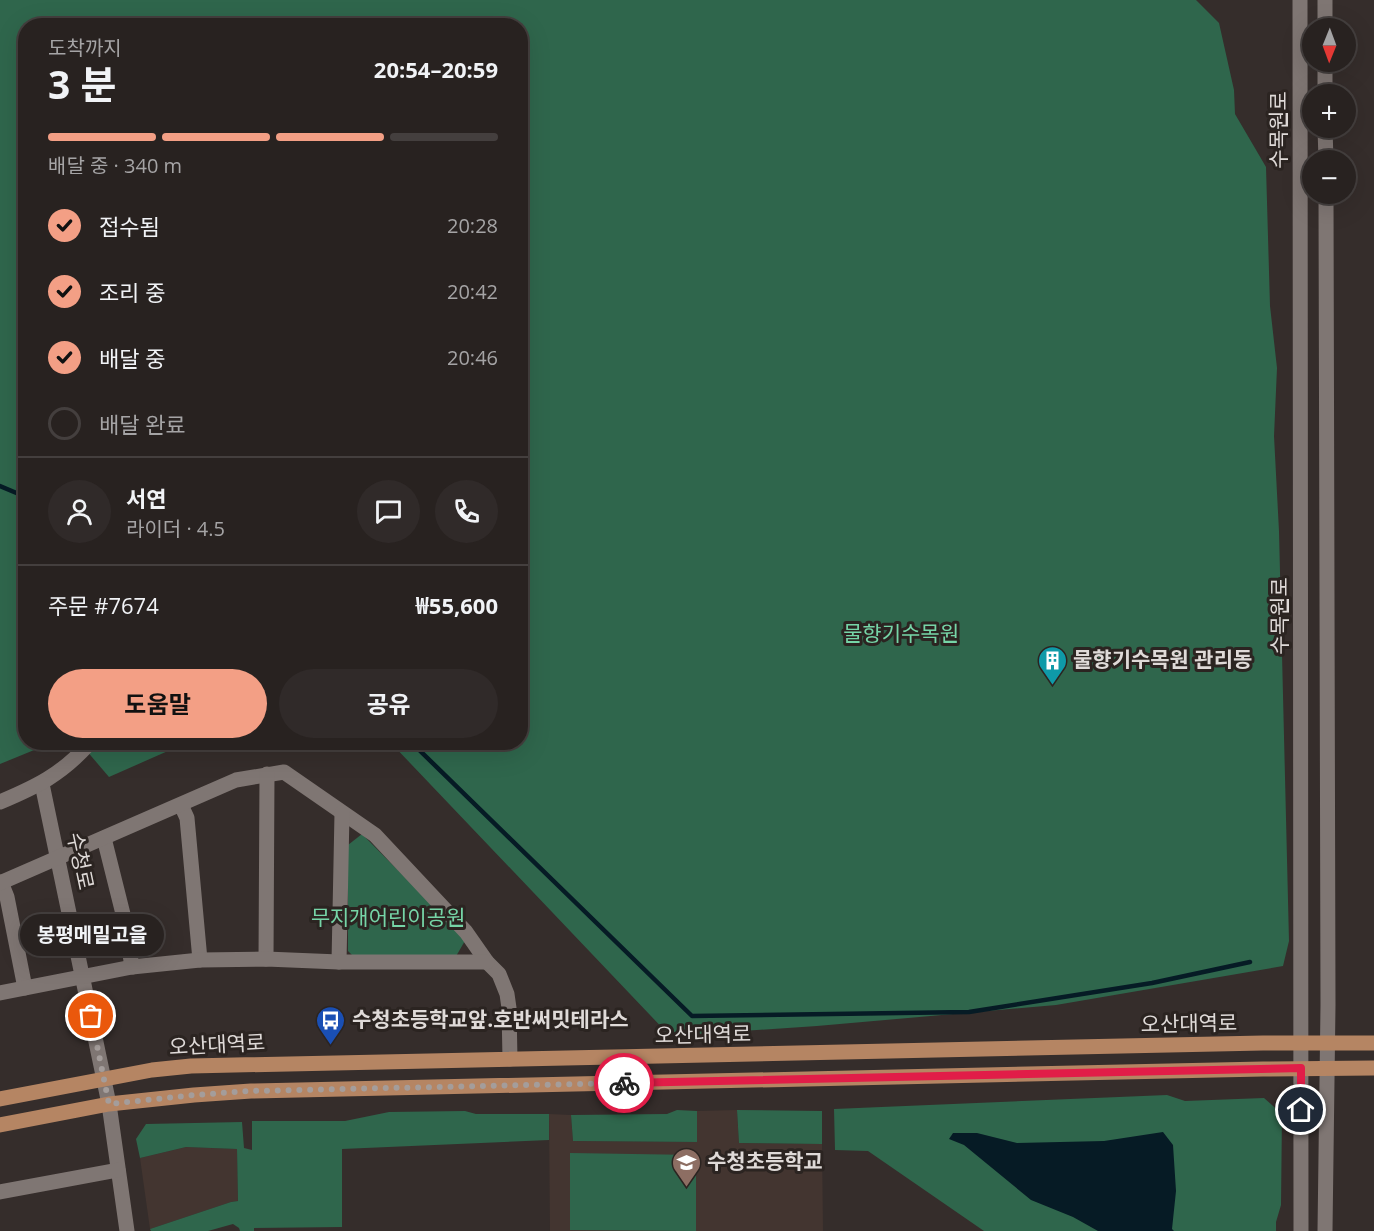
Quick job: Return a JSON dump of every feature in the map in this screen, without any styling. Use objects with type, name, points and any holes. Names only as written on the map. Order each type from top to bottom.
[{"type":"main road","name":"오산대역로","points":[[0,1099],[104,1078],[191,1066],[1374,1042]]},
{"type":"main road","points":[[0,1125],[109,1104],[250,1091],[1374,1068]]},
{"type":"street","name":"수목원로","points":[[1300,0],[1301,1231]]},
{"type":"street","points":[[1325,0],[1325,18]]},
{"type":"street","points":[[1325,1231],[1327,1068],[1326,204]]},
{"type":"street","points":[[0,802],[42,784],[70,764],[83,750]]},
{"type":"street","points":[[24,988],[7,897],[1,883],[236,780],[284,772],[375,835],[466,932],[487,962],[499,974],[507,994],[510,1059]]},
{"type":"street","points":[[266,959],[267,774]]},
{"type":"street","name":"수청로","points":[[42,784],[109,1104],[127,1231]]},
{"type":"street","points":[[181,805],[187,818],[200,960]]},
{"type":"street","points":[[339,962],[342,813]]},
{"type":"street","points":[[104,838],[125,922],[132,967]]},
{"type":"street","points":[[0,993],[132,967],[200,960],[487,962]]},
{"type":"street","points":[[0,1192],[118,1170]]},
{"type":"shaded area","name":"수청초등학교","points":[[737,1110],[739,1143],[822,1144],[823,1231],[550,1231],[549,1114],[571,1115],[573,1141],[696,1142],[697,1111]]},
{"type":"shaded area","points":[[186,1147],[237,1149],[238,1201],[150,1229],[140,1158]]},
{"type":"green space","name":"물향기수목원","points":[[0,0],[1196,0],[1219,23],[1234,90],[1235,114],[1266,167],[1270,306],[1277,368],[1274,436],[1279,531],[1289,941],[1283,966],[1056,1005],[670,1036],[398,750],[528,750],[528,18],[18,18],[18,750],[34,750],[0,764]]},
{"type":"green space","points":[[86,750],[170,750],[109,777]]},
{"type":"green space","name":"무지개어린이공원","points":[[362,834],[466,939],[455,958],[355,958],[348,951],[348,845]]},
{"type":"green space","points":[[1167,1095],[1185,1101],[1264,1098],[1282,1114],[1281,1205],[1276,1231],[984,1231],[868,1151],[835,1150],[834,1109]]},
{"type":"green space","points":[[677,1110],[697,1111],[697,1142],[573,1141],[571,1115],[667,1114]]},
{"type":"green space","points":[[737,1110],[822,1111],[822,1144],[739,1143]]},
{"type":"green space","points":[[465,1111],[476,1114],[549,1114],[549,1140],[342,1149],[342,1227],[254,1228],[254,1231],[240,1231],[233,1224],[208,1231],[151,1231],[150,1229],[238,1201],[237,1149],[186,1147],[140,1158],[136,1139],[146,1124],[242,1122],[244,1148],[252,1150],[252,1121],[345,1121],[389,1112]]},
{"type":"green space","points":[[570,1153],[696,1155],[696,1231],[570,1230]]},
{"type":"water","points":[[1163,1132],[1173,1145],[1176,1191],[1172,1229],[1174,1231],[1098,1231],[1073,1217],[1031,1200],[964,1145],[949,1139],[953,1133],[977,1133],[1017,1143],[1104,1141]]},
{"type":"waterway","points":[[0,486],[18,494]]},
{"type":"waterway","points":[[419,750],[692,1016],[969,1012],[1152,983],[1250,962]]},
{"type":"way so far","points":[[91,1016],[109,1104],[250,1091],[624,1083]]},
{"type":"place","name":"물향기수목원 관리동","points":[[1052,686]]},
{"type":"place","name":"봉평메밀고을","points":[[91,1016]]},
{"type":"place","name":"수청초등학교앞.호반써밋테라스","points":[[331,1046]]},
{"type":"place","name":"수청초등학교","points":[[686,1188]]},
{"type":"route","points":[[624,1083],[1301,1068],[1301,1110]]}]
